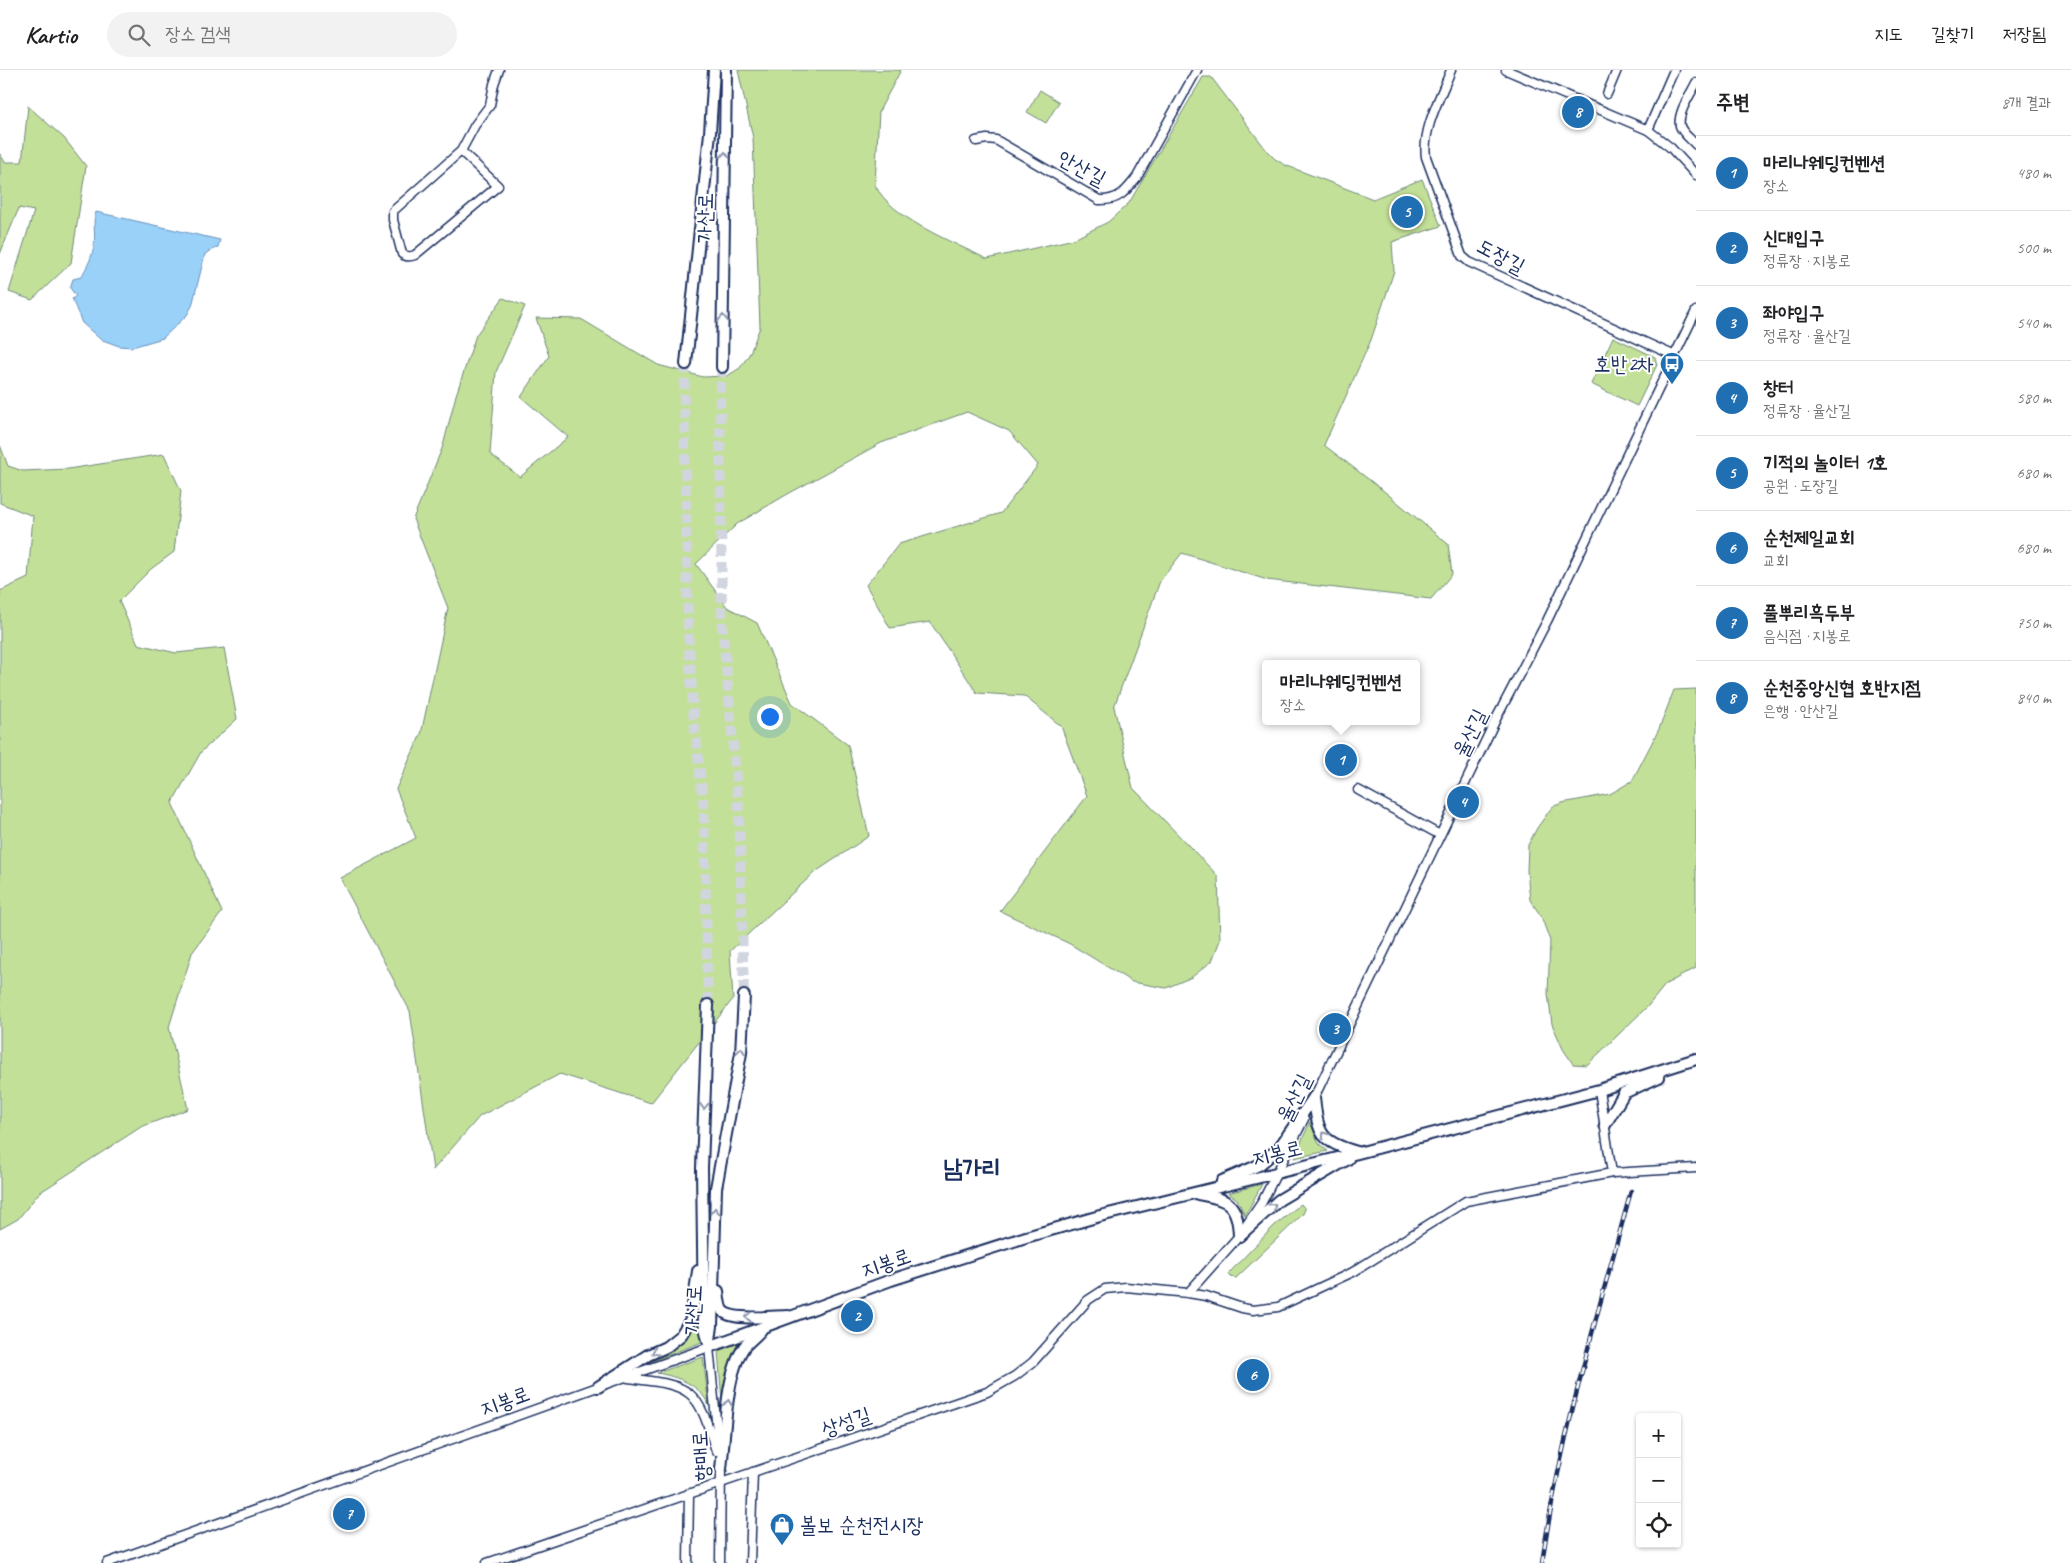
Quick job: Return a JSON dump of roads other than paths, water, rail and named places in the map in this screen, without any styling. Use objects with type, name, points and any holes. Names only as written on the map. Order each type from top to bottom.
[{"type":"main road","name":"가산로","points":[[686,364],[710,133],[714,70]]},
{"type":"main road","name":"가산로","points":[[722,366],[726,70]]},
{"type":"main road","name":"가산로","points":[[710,1347],[704,1323],[709,1234],[741,1053],[744,996]]},
{"type":"main road","name":"가산로","points":[[708,1004],[702,1168],[709,1234]]},
{"type":"main road","name":"지봉로","points":[[710,1347],[891,1280],[1026,1238],[1193,1193],[1358,1153],[1599,1090],[1696,1059]]},
{"type":"main road","points":[[1605,1125],[1624,1094],[1680,1065]]},
{"type":"main road","points":[[1314,1097],[1316,1117],[1326,1139],[1332,1144],[1358,1153]]},
{"type":"main road","points":[[1193,1193],[1258,1165],[1269,1158],[1288,1138],[1314,1097]]},
{"type":"main road","points":[[1239,1236],[1279,1200],[1358,1153]]},
{"type":"main road","points":[[1193,1193],[1226,1200],[1237,1213],[1239,1236]]},
{"type":"main road","points":[[709,1234],[719,1300],[724,1312],[728,1315],[741,1317],[796,1316]]},
{"type":"main road","points":[[598,1387],[648,1355],[675,1341],[686,1328],[693,1309],[709,1234]]},
{"type":"main road","points":[[721,1469],[730,1386],[736,1364],[744,1347],[762,1329]]},
{"type":"street","points":[[461,151],[498,186],[415,254],[404,256],[393,220],[393,211],[461,151],[475,125],[490,105],[499,70]]},
{"type":"street","name":"안산길","points":[[976,141],[996,140],[1099,200],[1117,198],[1124,193],[1137,177],[1197,70]]},
{"type":"street","name":"도장길","points":[[1451,70],[1432,119],[1424,147],[1462,256],[1469,262],[1675,356]]},
{"type":"street","points":[[1506,70],[1648,130],[1671,148],[1696,175]]},
{"type":"street","points":[[1606,94],[1617,70]]},
{"type":"street","points":[[1648,130],[1674,70]]},
{"type":"street","points":[[1696,83],[1680,117],[1680,126],[1696,145]]},
{"type":"street","name":"율산길","points":[[1188,1293],[1239,1236],[1262,1202],[1496,719],[1547,621],[1696,311]]},
{"type":"street","points":[[1358,790],[1440,835]]},
{"type":"street","points":[[1599,1090],[1612,1173]]},
{"type":"street","name":"상성길","points":[[487,1563],[987,1392],[1015,1376],[1033,1362],[1088,1300],[1105,1289],[1126,1287],[1188,1293],[1206,1296],[1253,1310],[1278,1307],[1353,1272],[1466,1201],[1612,1173],[1696,1168]]},
{"type":"street","name":"지봉로","points":[[107,1563],[710,1347]]},
{"type":"street","name":"향매로","points":[[710,1347],[721,1469],[720,1563]]},
{"type":"street","points":[[626,1377],[666,1382],[686,1390],[698,1401],[705,1415],[721,1469]]},
{"type":"street","points":[[750,1563],[753,1472]]},
{"type":"street","points":[[688,1563],[689,1493]]},
{"type":"water","points":[[96,212],[220,240],[218,247],[205,254],[192,306],[187,315],[163,338],[132,347],[119,346],[100,339],[82,323],[72,299],[76,296],[70,288],[73,279],[81,277],[91,257]]},
{"type":"tunnel","points":[[686,364],[684,393],[688,628],[693,710],[704,808],[708,1005]]},
{"type":"tunnel","points":[[722,367],[720,395],[722,622],[739,810],[744,996]]},
{"type":"railway","points":[[1542,1563],[1569,1422],[1631,1191]]},
{"type":"place","name":"순천중앙신협 호반지점","points":[[1578,112]]},
{"type":"place","name":"기적의 놀이터 1호","points":[[1407,212]]},
{"type":"place","name":"호반2차","points":[[1672,385]]},
{"type":"place","name":"마리나웨딩컨벤션","points":[[1341,760]]},
{"type":"place","name":"창터","points":[[1463,802]]},
{"type":"place","name":"좌야입구","points":[[1335,1029]]},
{"type":"place","name":"신대입구","points":[[857,1316]]},
{"type":"place","name":"순천제일교회","points":[[1253,1375]]},
{"type":"place","name":"풀뿌리흑두부","points":[[349,1514]]},
{"type":"place","name":"볼보 순천전시장","points":[[782,1546]]},
{"type":"district","name":"남가리","points":[[972,1168]]}]
